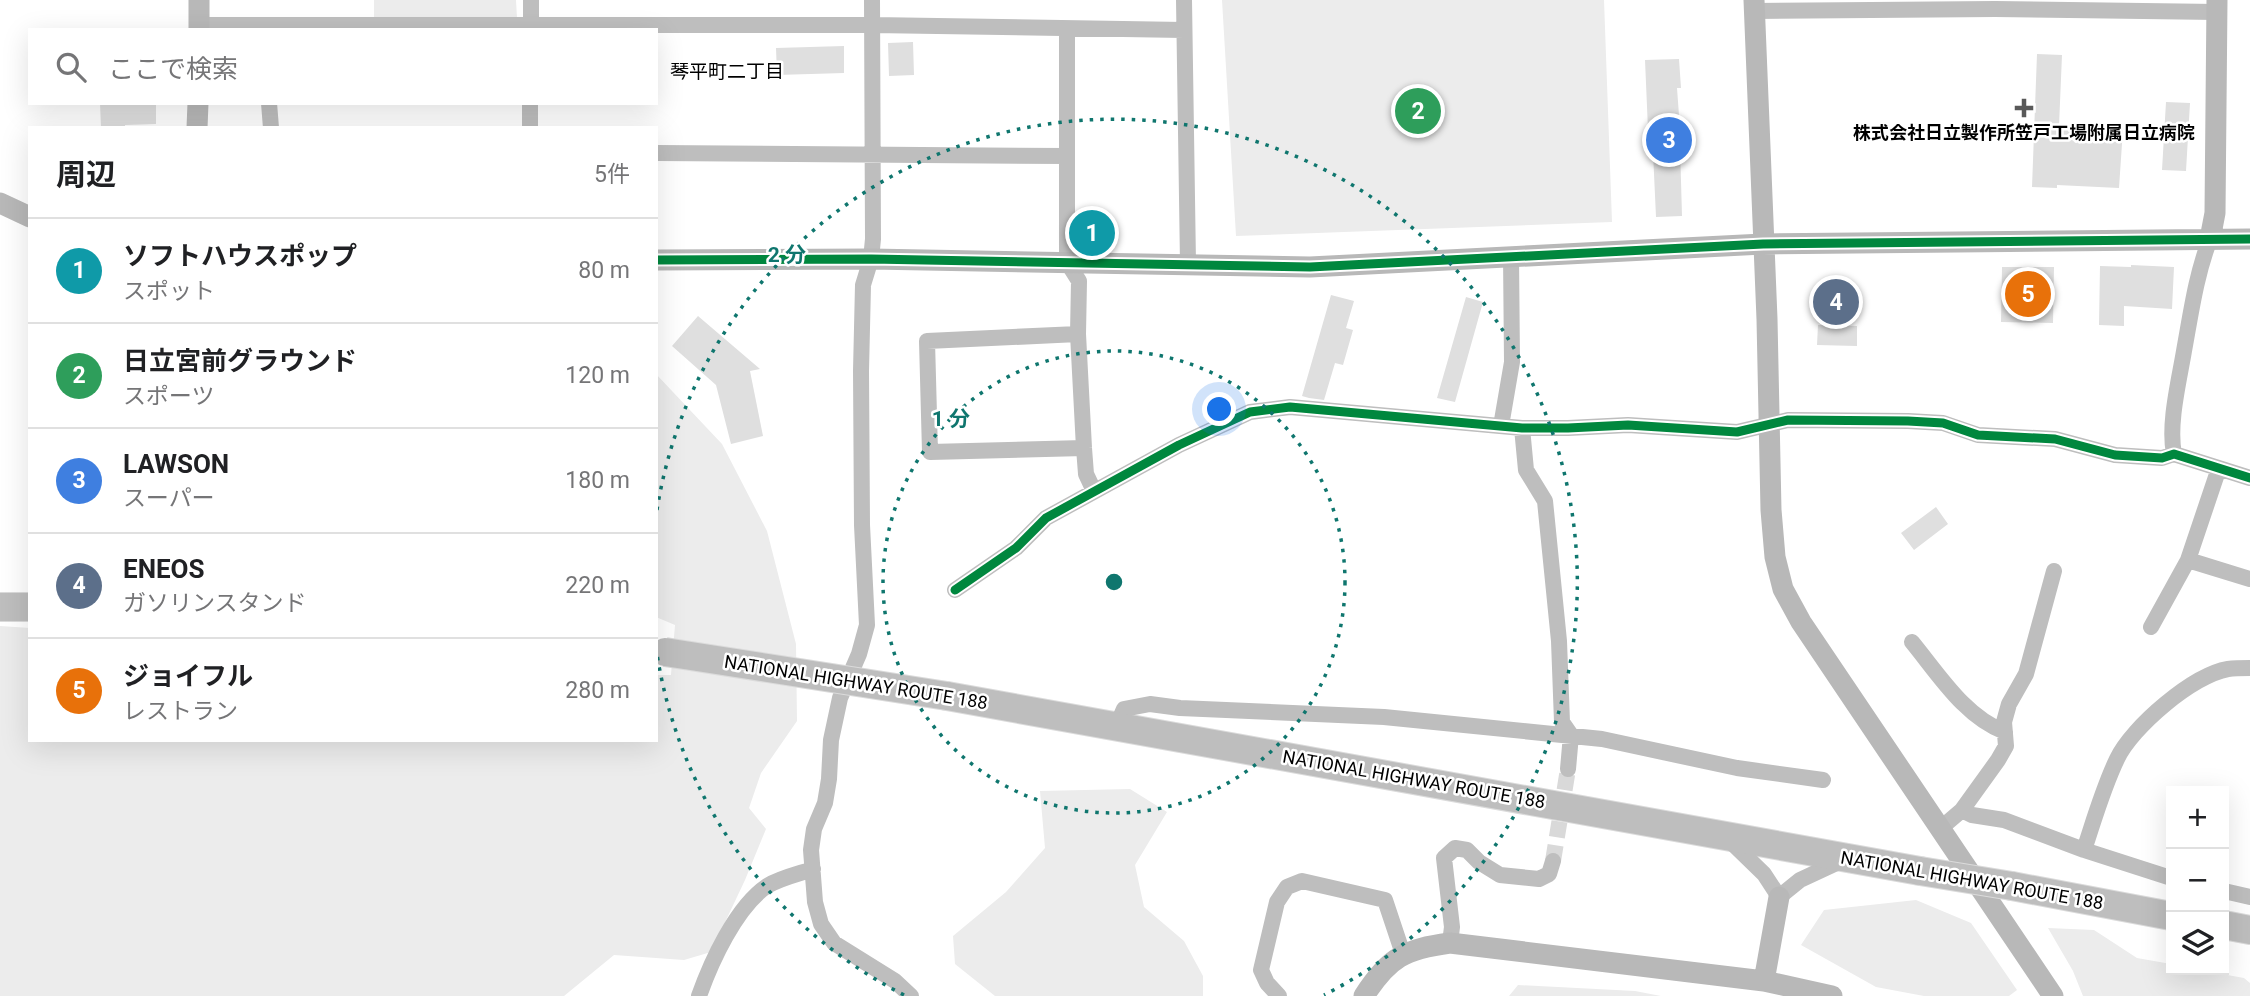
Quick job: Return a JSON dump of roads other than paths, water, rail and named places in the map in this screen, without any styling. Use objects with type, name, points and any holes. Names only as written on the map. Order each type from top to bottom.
[{"type":"highway","points":[[0,607],[28,607]]},
{"type":"highway","name":"NATIONAL HIGHWAY ROUTE 188","points":[[661,651],[1117,725],[2166,915]]},
{"type":"highway","points":[[2229,926],[2250,930]]},
{"type":"street","points":[[199,0],[199,27],[873,25],[1184,30]]},
{"type":"street","points":[[531,0],[531,27]]},
{"type":"street","points":[[872,0],[873,239],[871,259],[863,285],[861,371],[862,537],[867,625],[859,654],[840,698],[831,740],[825,803],[814,829],[811,850],[814,902],[821,924],[834,943],[895,981],[911,996]]},
{"type":"street","points":[[1184,0],[1188,264]]},
{"type":"street","points":[[2053,996],[1801,622],[1783,589],[1774,545],[1754,6],[2217,6],[2215,213],[2210,239],[2200,264],[2178,387],[2172,443],[2174,454]]},
{"type":"street","points":[[1068,30],[1067,262],[1079,282],[1078,334],[1084,448],[1086,474],[1094,491]]},
{"type":"street","points":[[197,126],[198,105]]},
{"type":"street","points":[[269,105],[271,126]]},
{"type":"street","points":[[530,105],[530,126]]},
{"type":"street","points":[[658,153],[1068,156]]},
{"type":"street","points":[[0,203],[28,216]]},
{"type":"street","points":[[658,260],[871,259],[1310,267],[1763,243],[2250,239]]},
{"type":"street","points":[[1501,426],[1512,362],[1511,255]]},
{"type":"street","points":[[1078,334],[927,341],[930,452],[1084,448]]},
{"type":"street","points":[[955,590],[1016,548],[1046,518],[1094,491],[1179,445],[1250,412],[1290,407],[1522,428],[1628,425],[1737,432],[1788,420],[1943,423],[1978,435],[2055,439],[2115,455],[2162,458],[2174,454],[2250,478]]},
{"type":"street","points":[[1522,428],[1526,470],[1545,501],[1559,641],[1562,722],[1571,735],[1567,769]]},
{"type":"street","points":[[2151,627],[2188,560],[2218,468]]},
{"type":"street","points":[[2188,560],[2250,579]]},
{"type":"street","points":[[1941,828],[1962,810],[2006,746],[2004,722],[2009,704],[2026,674],[2054,571]]},
{"type":"street","points":[[1912,642],[1958,699],[1991,727],[2005,732]]},
{"type":"street","points":[[2084,850],[2096,811],[2118,757],[2136,730],[2188,687],[2226,669],[2250,668]]},
{"type":"street","points":[[1117,725],[1124,709],[1150,704],[1180,708],[1384,717],[1602,738],[1737,768],[1823,780]]},
{"type":"street","points":[[1962,810],[1972,815],[2004,820],[2166,876]]},
{"type":"street","points":[[1727,837],[1765,874],[1779,897]]},
{"type":"street","points":[[1450,943],[1452,927],[1444,858],[1455,848],[1467,850],[1479,862],[1500,875],[1539,879],[1549,874],[1553,861]]},
{"type":"street","points":[[1764,981],[1779,897],[1800,880],[1849,858]]},
{"type":"street","points":[[699,996],[706,977],[749,901],[769,885],[813,869]]},
{"type":"street","points":[[1279,996],[1267,983],[1261,970],[1277,902],[1287,887],[1302,881],[1385,900],[1403,954]]},
{"type":"street","points":[[2229,892],[2250,897]]},
{"type":"street","points":[[1364,996],[1378,974],[1403,954],[1421,947],[1450,943],[1764,981],[1832,996]]},
{"type":"tunnel","points":[[1553,861],[1568,769]]},
{"type":"place","name":"株式会社日立製作所笠戸工場附属日立病院","points":[[2024,108]]},
{"type":"place","name":"日立宮前グラウンド","points":[[1418,111]]},
{"type":"place","name":"LAWSON","points":[[1669,140]]},
{"type":"place","name":"ソフトハウスポップ","points":[[1092,233]]},
{"type":"place","name":"ジョイフル","points":[[2028,294]]},
{"type":"place","name":"ENEOS","points":[[1836,302]]},
{"type":"district","name":"琴平町二丁目","points":[[727,71]]}]
